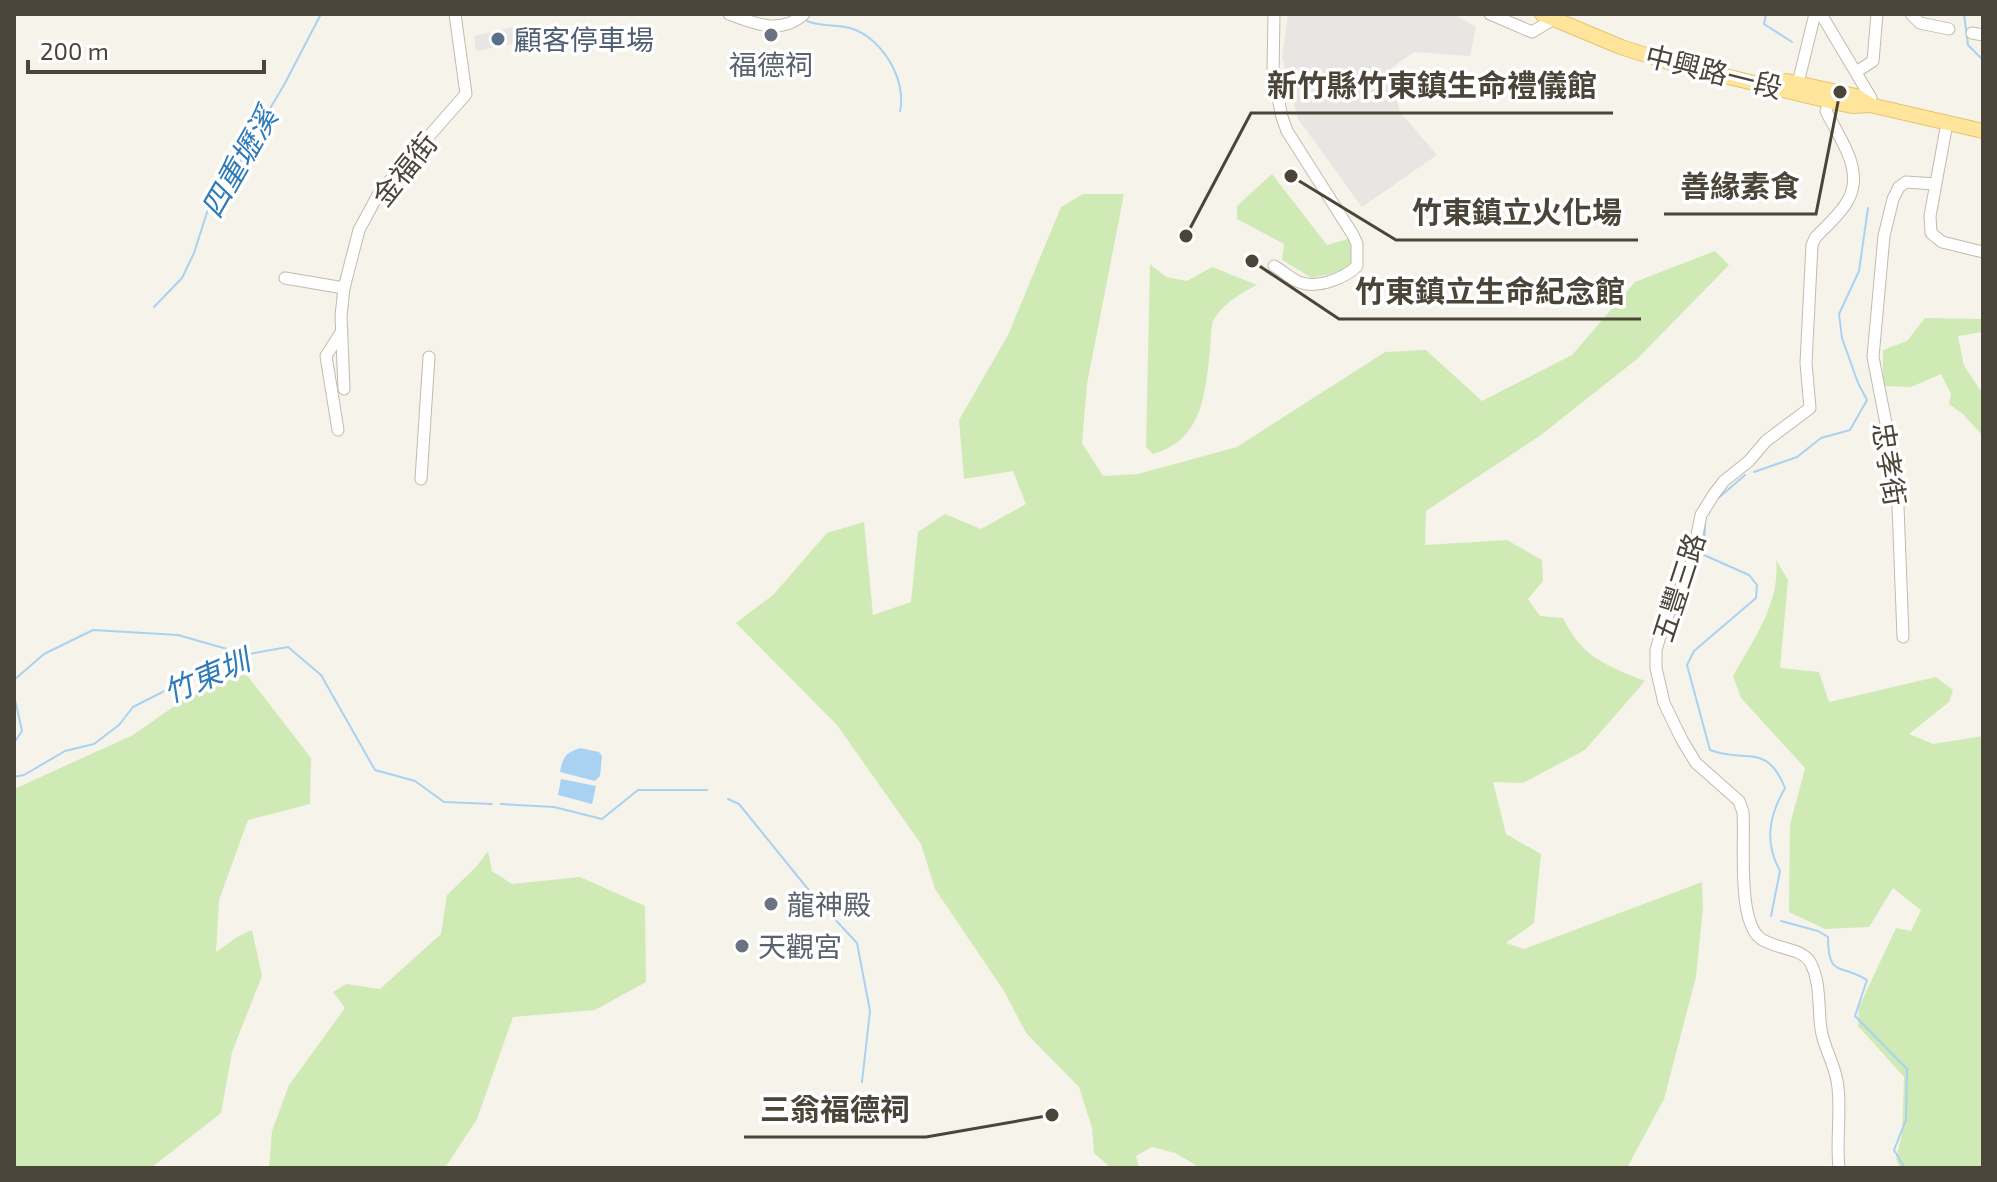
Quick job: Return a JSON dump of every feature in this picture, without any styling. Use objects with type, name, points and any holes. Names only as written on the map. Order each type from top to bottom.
[{"type":"main road","name":"中興路一段","points":[[1553,15],[1621,47],[1671,63],[1797,87]]},
{"type":"main road","points":[[1797,87],[1829,101],[1852,106],[1870,105],[1983,131]]},
{"type":"main road","points":[[1797,87],[1856,96],[1870,105]]},
{"type":"street","name":"金福街","points":[[344,389],[344,288],[359,230],[379,193],[466,94],[455,14]]},
{"type":"street","points":[[729,14],[779,27],[790,24],[804,14]]},
{"type":"street","points":[[1274,14],[1273,74],[1287,131],[1353,235],[1358,255],[1357,266],[1348,275],[1319,283],[1303,284],[1274,266]]},
{"type":"street","points":[[1490,14],[1532,32],[1553,15]]},
{"type":"street","points":[[1797,87],[1815,14]]},
{"type":"street","points":[[1821,14],[1871,98],[1870,105]]},
{"type":"street","points":[[1856,72],[1873,61],[1877,14]]},
{"type":"street","points":[[1911,14],[1920,23],[1949,29]]},
{"type":"street","name":"五豐三路","points":[[1829,101],[1826,111],[1849,156],[1854,184],[1848,202],[1812,245],[1806,363],[1810,408],[1766,441],[1749,461],[1724,481],[1701,515],[1691,565],[1663,626],[1656,650],[1656,668],[1664,703],[1689,753],[1739,801],[1743,812],[1746,901],[1750,925],[1761,939],[1802,955],[1809,962],[1818,993],[1824,1048],[1833,1064],[1839,1090],[1839,1168]]},
{"type":"street","points":[[1947,123],[1935,184],[1931,233],[1942,242],[1983,252]]},
{"type":"street","name":"忠孝街","points":[[1903,637],[1897,480],[1873,357],[1884,236],[1893,199],[1899,187],[1906,182],[1935,184]]},
{"type":"street","points":[[285,278],[344,288]]},
{"type":"street","name":"金福街","points":[[338,430],[326,356],[342,331]]},
{"type":"street","points":[[421,479],[429,357]]},
{"type":"green space","points":[[1272,174],[1327,245],[1351,238],[1354,253],[1350,266],[1312,278],[1282,260],[1284,244],[1237,219],[1237,206]]},
{"type":"green space","points":[[1083,194],[1124,194],[1087,384],[1082,443],[1103,476],[1138,474],[1237,447],[1385,352],[1426,350],[1482,401],[1572,355],[1635,282],[1715,251],[1729,265],[1637,359],[1541,435],[1426,511],[1425,545],[1507,540],[1542,560],[1543,581],[1528,599],[1540,616],[1563,618],[1578,642],[1596,658],[1645,681],[1585,750],[1523,783],[1493,782],[1506,834],[1541,854],[1534,923],[1506,943],[1524,949],[1702,882],[1703,908],[1696,977],[1664,1099],[1627,1168],[1201,1168],[1175,1153],[1152,1147],[1136,1156],[1139,1168],[1111,1168],[1094,1153],[1092,1128],[1079,1087],[1026,1033],[1004,991],[935,889],[921,844],[837,725],[736,623],[773,595],[827,533],[864,522],[873,615],[911,602],[918,532],[945,514],[981,529],[1026,504],[1013,471],[964,479],[959,420],[1008,335],[1061,207]]},
{"type":"green space","points":[[1150,264],[1166,277],[1187,281],[1212,267],[1257,285],[1233,299],[1214,319],[1203,399],[1192,427],[1170,447],[1153,454],[1146,447]]},
{"type":"green space","points":[[1925,318],[1983,319],[1982,332],[1958,336],[1964,366],[1983,394],[1983,436],[1949,404],[1951,394],[1941,374],[1911,387],[1883,386],[1883,350],[1907,341]]},
{"type":"green space","points":[[1776,560],[1788,580],[1780,668],[1819,672],[1829,702],[1936,677],[1953,690],[1949,702],[1909,734],[1933,744],[1983,736],[1983,1168],[1900,1168],[1896,1159],[1902,1134],[1904,1077],[1858,1026],[1859,1007],[1896,928],[1911,931],[1921,910],[1893,888],[1869,927],[1825,929],[1789,912],[1790,825],[1805,768],[1741,698],[1733,676],[1770,605]]},
{"type":"green space","points":[[246,674],[311,758],[310,804],[248,820],[219,900],[216,952],[252,930],[262,976],[232,1052],[221,1113],[151,1168],[14,1168],[14,789],[133,735],[196,691]]},
{"type":"green space","points":[[488,851],[492,871],[512,884],[580,877],[645,906],[646,982],[595,1010],[513,1017],[477,1119],[445,1168],[269,1168],[272,1131],[289,1085],[345,1008],[333,992],[346,984],[380,989],[441,934],[447,895]]},
{"type":"shaded area","points":[[1288,14],[1454,14],[1476,27],[1470,56],[1414,52],[1391,68],[1400,112],[1437,155],[1362,207],[1298,119],[1282,57]]},
{"type":"shaded area","name":"顧客停車場","points":[[518,26],[523,42],[476,51],[474,36]]},
{"type":"water","points":[[580,748],[599,752],[602,756],[600,776],[595,781],[560,772],[566,756]]},
{"type":"water","points":[[561,779],[596,786],[592,804],[558,795]]},
{"type":"waterway","name":"四重壢溪","points":[[154,307],[182,278],[194,253],[210,203],[238,168],[321,14]]},
{"type":"waterway","points":[[1766,14],[1764,24],[1792,42]]},
{"type":"waterway","points":[[1964,14],[1968,45],[1983,60]]},
{"type":"waterway","points":[[807,21],[850,28],[872,40],[896,73],[900,86],[900,111]]},
{"type":"waterway","points":[[1754,472],[1797,457],[1821,438],[1850,430],[1867,400],[1842,338],[1839,314],[1859,271],[1868,208]]},
{"type":"waterway","points":[[1715,501],[1745,475]]},
{"type":"waterway","points":[[1705,524],[1704,555],[1749,575],[1757,585],[1756,598],[1694,651],[1687,665],[1710,750],[1762,759],[1778,773],[1785,788],[1770,829],[1772,850],[1780,871],[1771,916]]},
{"type":"waterway","points":[[14,680],[44,654],[93,630],[178,635],[227,649]]},
{"type":"waterway","name":"竹東圳","points":[[14,777],[24,775],[65,751],[94,744],[119,725],[133,707],[232,657],[288,647],[321,675],[375,770],[415,781],[444,802],[492,804]]},
{"type":"waterway","points":[[14,695],[22,731],[14,743]]},
{"type":"waterway","name":"竹東圳","points":[[501,804],[554,807],[602,819],[638,790],[707,790]]},
{"type":"waterway","name":"竹東圳","points":[[728,799],[739,804],[816,899],[857,943],[870,1011],[862,1082]]},
{"type":"waterway","points":[[1781,921],[1818,931],[1828,937],[1833,964],[1867,980],[1855,1016],[1907,1069],[1906,1120],[1894,1150],[1905,1168]]},
{"type":"place","name":"福德祠","points":[[771,35]]},
{"type":"place","name":"顧客停車場","points":[[498,39]]},
{"type":"place","name":"善緣素食","points":[[1840,92]]},
{"type":"place","name":"竹東鎮立火化場","points":[[1291,176]]},
{"type":"place","name":"新竹縣竹東鎮生命禮儀館","points":[[1186,236]]},
{"type":"place","name":"竹東鎮立生命紀念館","points":[[1252,261]]},
{"type":"place","name":"龍神殿","points":[[771,904]]},
{"type":"place","name":"天觀宮","points":[[742,946]]},
{"type":"place","name":"三翁福德祠","points":[[1052,1115]]}]
